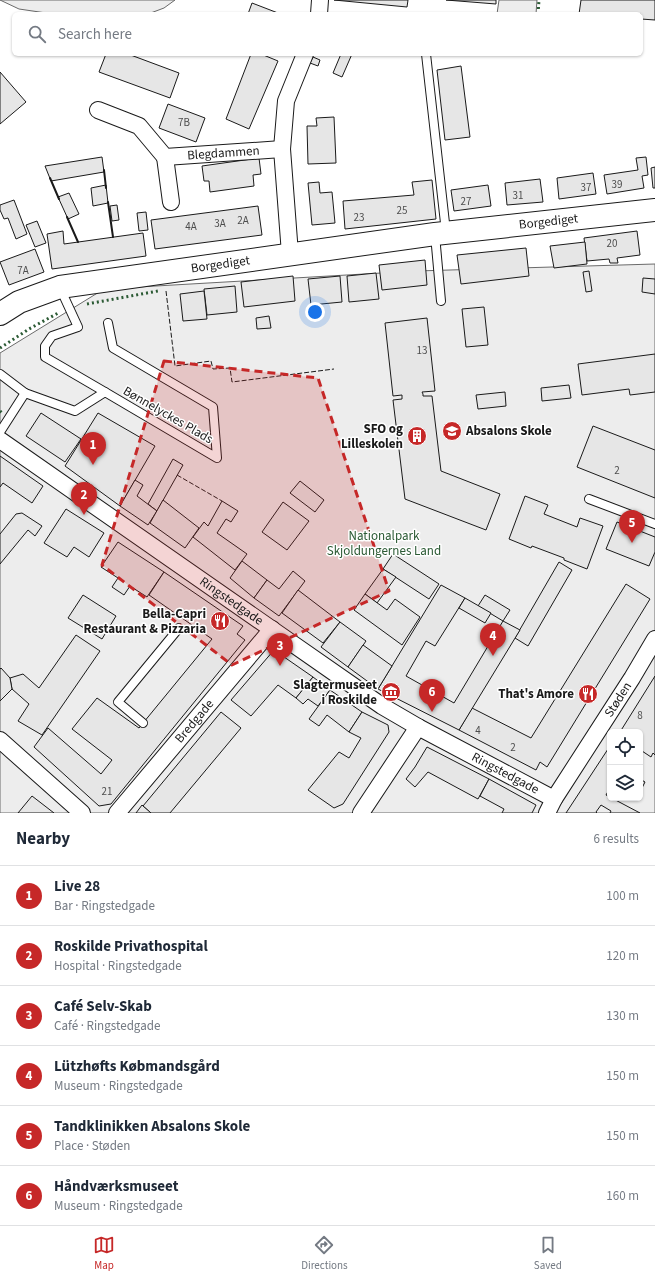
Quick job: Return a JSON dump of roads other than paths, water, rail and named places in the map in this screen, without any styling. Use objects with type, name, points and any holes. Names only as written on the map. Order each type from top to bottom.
[{"type":"main road","name":"Borgediget","points":[[0,314],[19,302],[60,287],[441,234],[653,211]]},
{"type":"street","points":[[319,12],[320,0]]},
{"type":"street","points":[[290,254],[282,148],[286,101],[304,56]]},
{"type":"street","points":[[98,110],[139,126],[165,157],[171,202]]},
{"type":"street","name":"Blegdammen","points":[[165,157],[282,148]]},
{"type":"street","name":"Ringstedgade","points":[[0,440],[382,706],[550,806]]},
{"type":"street","name":"Bredgade","points":[[117,813],[171,745],[272,629]]},
{"type":"street","name":"Støden","points":[[550,806],[632,678],[655,639]]},
{"type":"street","points":[[361,813],[418,727]]},
{"type":"street","points":[[0,740],[82,813]]},
{"type":"lane","points":[[426,56],[441,234],[441,301]]},
{"type":"lane","name":"Bønnelyckes Plads","points":[[60,287],[78,327],[52,336],[45,346],[45,356],[217,458],[213,407],[113,348],[108,323]]},
{"type":"lane","points":[[0,374],[25,393],[0,432]]},
{"type":"lane","name":"Bønnelyckes Plads","points":[[25,393],[75,411],[105,392]]},
{"type":"lane","points":[[589,499],[655,524]]},
{"type":"lane","points":[[143,722],[118,702],[179,628]]},
{"type":"place","name":"Absalons Skole","points":[[452,431]]},
{"type":"place","name":"SFO og Lilleskolen","points":[[417,436]]},
{"type":"place","name":"Live 28","points":[[93,465]]},
{"type":"place","name":"Roskilde Privathospital","points":[[84,515]]},
{"type":"place","name":"Tandklinikken Absalons Skole","points":[[632,543]]},
{"type":"place","name":"Bella-Capri Restaurant & Pizzaria","points":[[220,621]]},
{"type":"place","name":"Lützhøfts Købmandsgård","points":[[493,656]]},
{"type":"place","name":"Café Selv-Skab","points":[[280,666]]},
{"type":"place","name":"Slagtermuseet i Roskilde","points":[[391,692]]},
{"type":"place","name":"That's Amore","points":[[588,694]]},
{"type":"place","name":"Håndværksmuseet","points":[[432,712]]},
{"type":"park label","name":"Nationalpark Skjoldungernes Land","points":[[384,544]]}]
